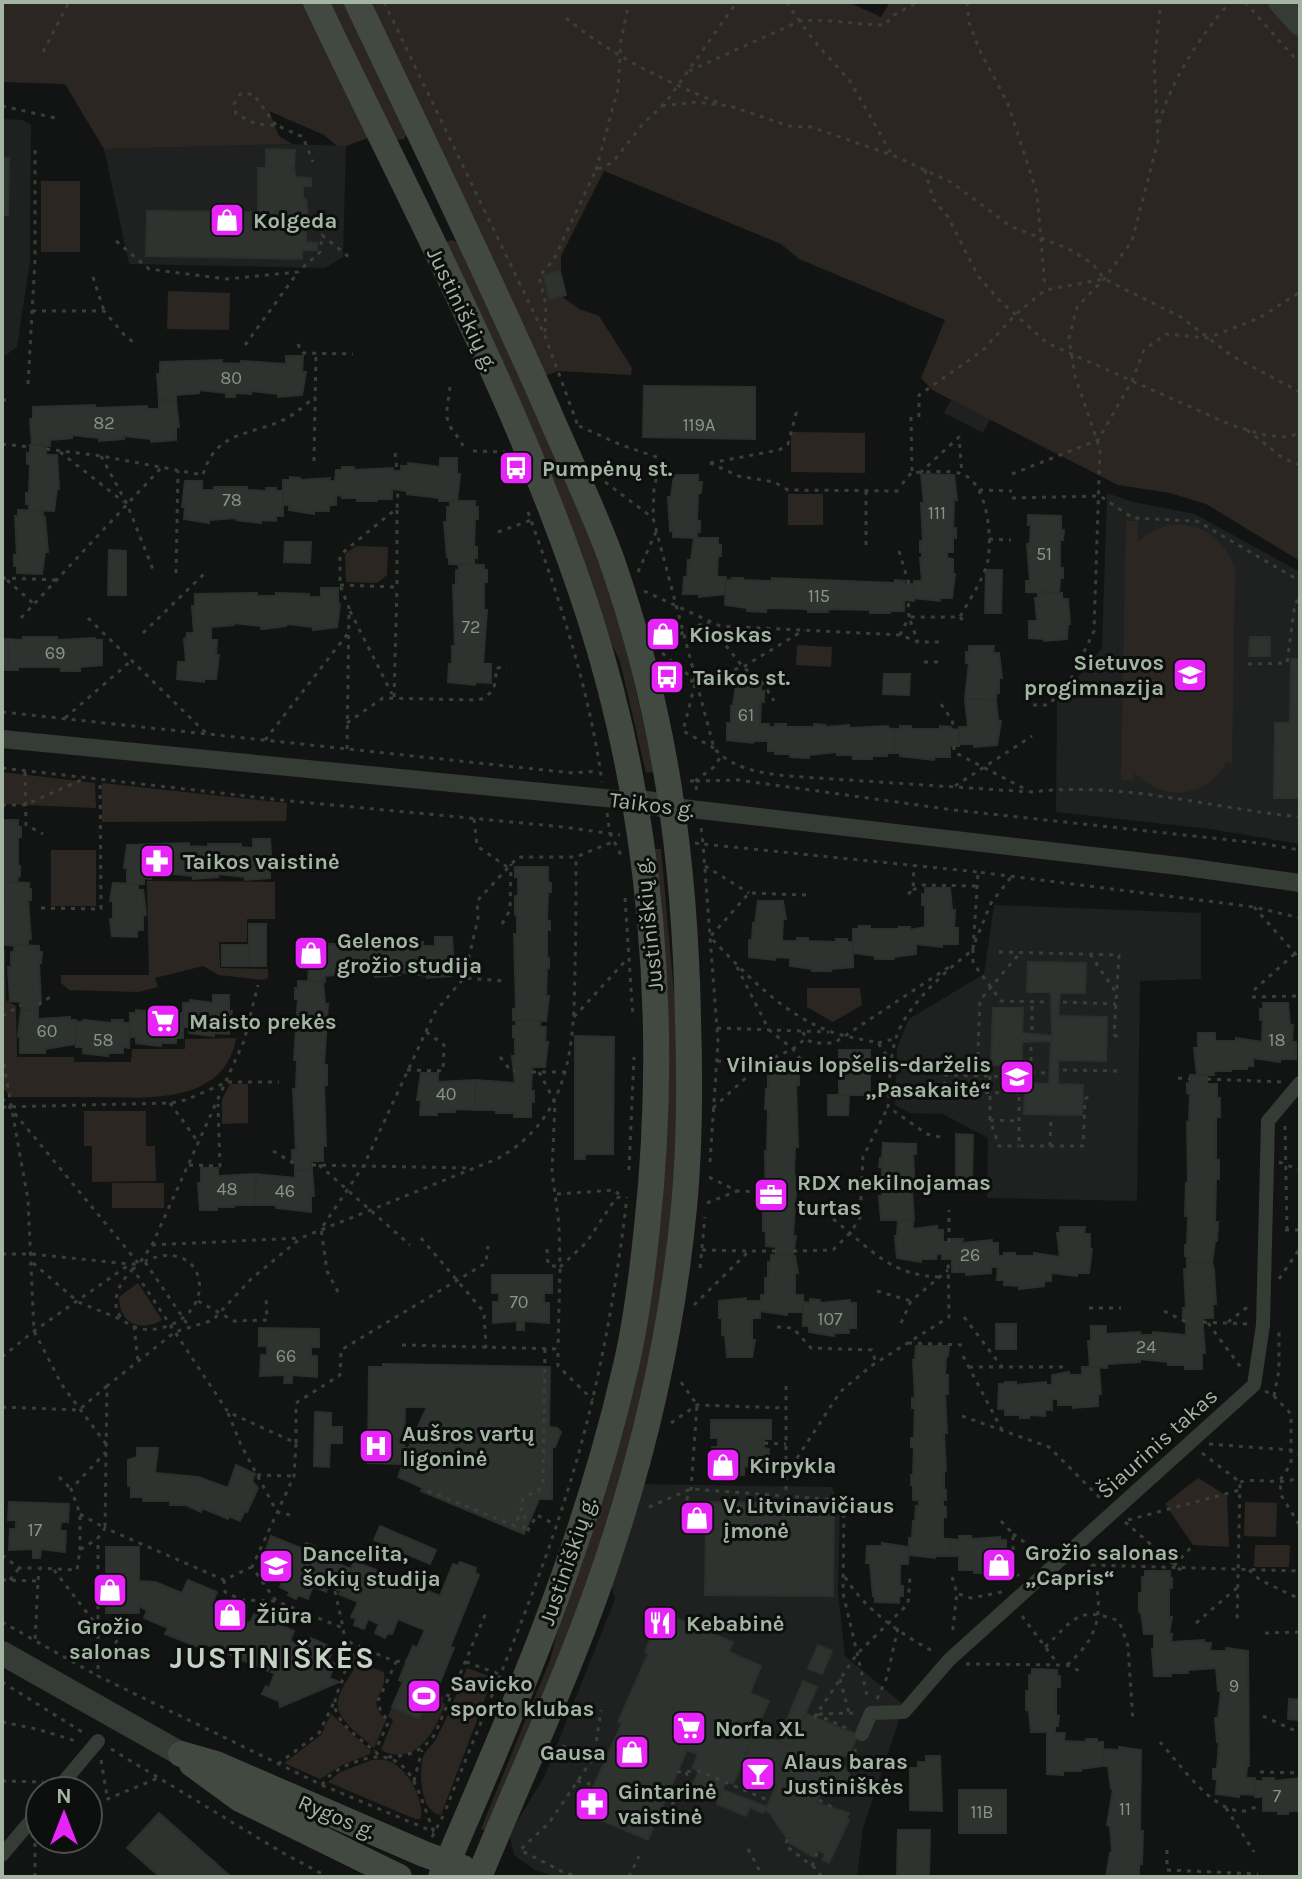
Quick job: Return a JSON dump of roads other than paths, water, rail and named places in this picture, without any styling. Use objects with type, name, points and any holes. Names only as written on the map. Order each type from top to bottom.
[{"type":"main road","name":"Justiniškių g.","points":[[316,2],[475,331],[515,452],[549,503],[591,623],[610,688],[635,801],[655,984],[657,1077],[651,1183],[640,1286],[625,1373],[595,1481],[520,1689],[437,1856]]},
{"type":"main road","name":"Justiniškių g.","points":[[357,2],[510,322],[568,429],[652,692],[674,807],[687,930],[689,1085],[684,1208],[673,1296],[643,1437],[613,1545],[484,1876]]},
{"type":"main road","points":[[422,225],[456,210]]},
{"type":"main road","name":"Rygos g.","points":[[181,1754],[216,1764],[484,1876]]},
{"type":"main road","name":"Rygos g.","points":[[181,1754],[240,1799],[399,1877]]},
{"type":"street","points":[[1280,2],[1300,24]]},
{"type":"street","name":"Taikos g.","points":[[2,739],[635,801],[1300,883]]},
{"type":"street","name":"Šiaurinis takas","points":[[862,1734],[871,1713],[904,1712],[947,1662],[1254,1385],[1263,1325],[1268,1121],[1283,1102],[1292,1082]]},
{"type":"street","name":"Rygos g.","points":[[2,1653],[181,1754]]},
{"type":"street","points":[[70,1775],[96,1743]]},
{"type":"street","points":[[2,1855],[24,1829]]},
{"type":"place","name":"Kolgeda","points":[[227,220]]},
{"type":"place","name":"Pumpėnų st.","points":[[516,468]]},
{"type":"place","name":"Kioskas","points":[[663,634]]},
{"type":"place","name":"Sietuvos progimnazija","points":[[1190,675]]},
{"type":"place","name":"Taikos st.","points":[[667,677]]},
{"type":"place","name":"Taikos vaistinė","points":[[157,861]]},
{"type":"place","name":"Gelenos grožio studija","points":[[311,953]]},
{"type":"place","name":"Maisto prekės","points":[[163,1021]]},
{"type":"place","name":"Vilniaus lopšelis-darželis „Pasakaitė“","points":[[1017,1077]]},
{"type":"place","name":"RDX nekilnojamas turtas","points":[[771,1195]]},
{"type":"place","name":"Aušros vartų ligoninė","points":[[376,1446]]},
{"type":"place","name":"Kirpykla","points":[[723,1465]]},
{"type":"place","name":"V. Litvinavičiaus įmonė","points":[[697,1518]]},
{"type":"place","name":"Grožio salonas „Capris“","points":[[999,1565]]},
{"type":"place","name":"Dancelita, šokių studija","points":[[276,1566]]},
{"type":"place","name":"Grožio salonas","points":[[110,1590]]},
{"type":"place","name":"Žiūra","points":[[230,1615]]},
{"type":"place","name":"Kebabinė","points":[[660,1623]]},
{"type":"place","name":"Savicko sporto klubas","points":[[424,1696]]},
{"type":"place","name":"Norfa XL","points":[[689,1728]]},
{"type":"place","name":"Gausa","points":[[632,1752]]},
{"type":"place","name":"Alaus baras Justiniškės","points":[[758,1774]]},
{"type":"place","name":"Gintarinė vaistinė","points":[[592,1804]]},
{"type":"district","name":"JUSTINIŠKĖS","points":[[273,1658]]}]
